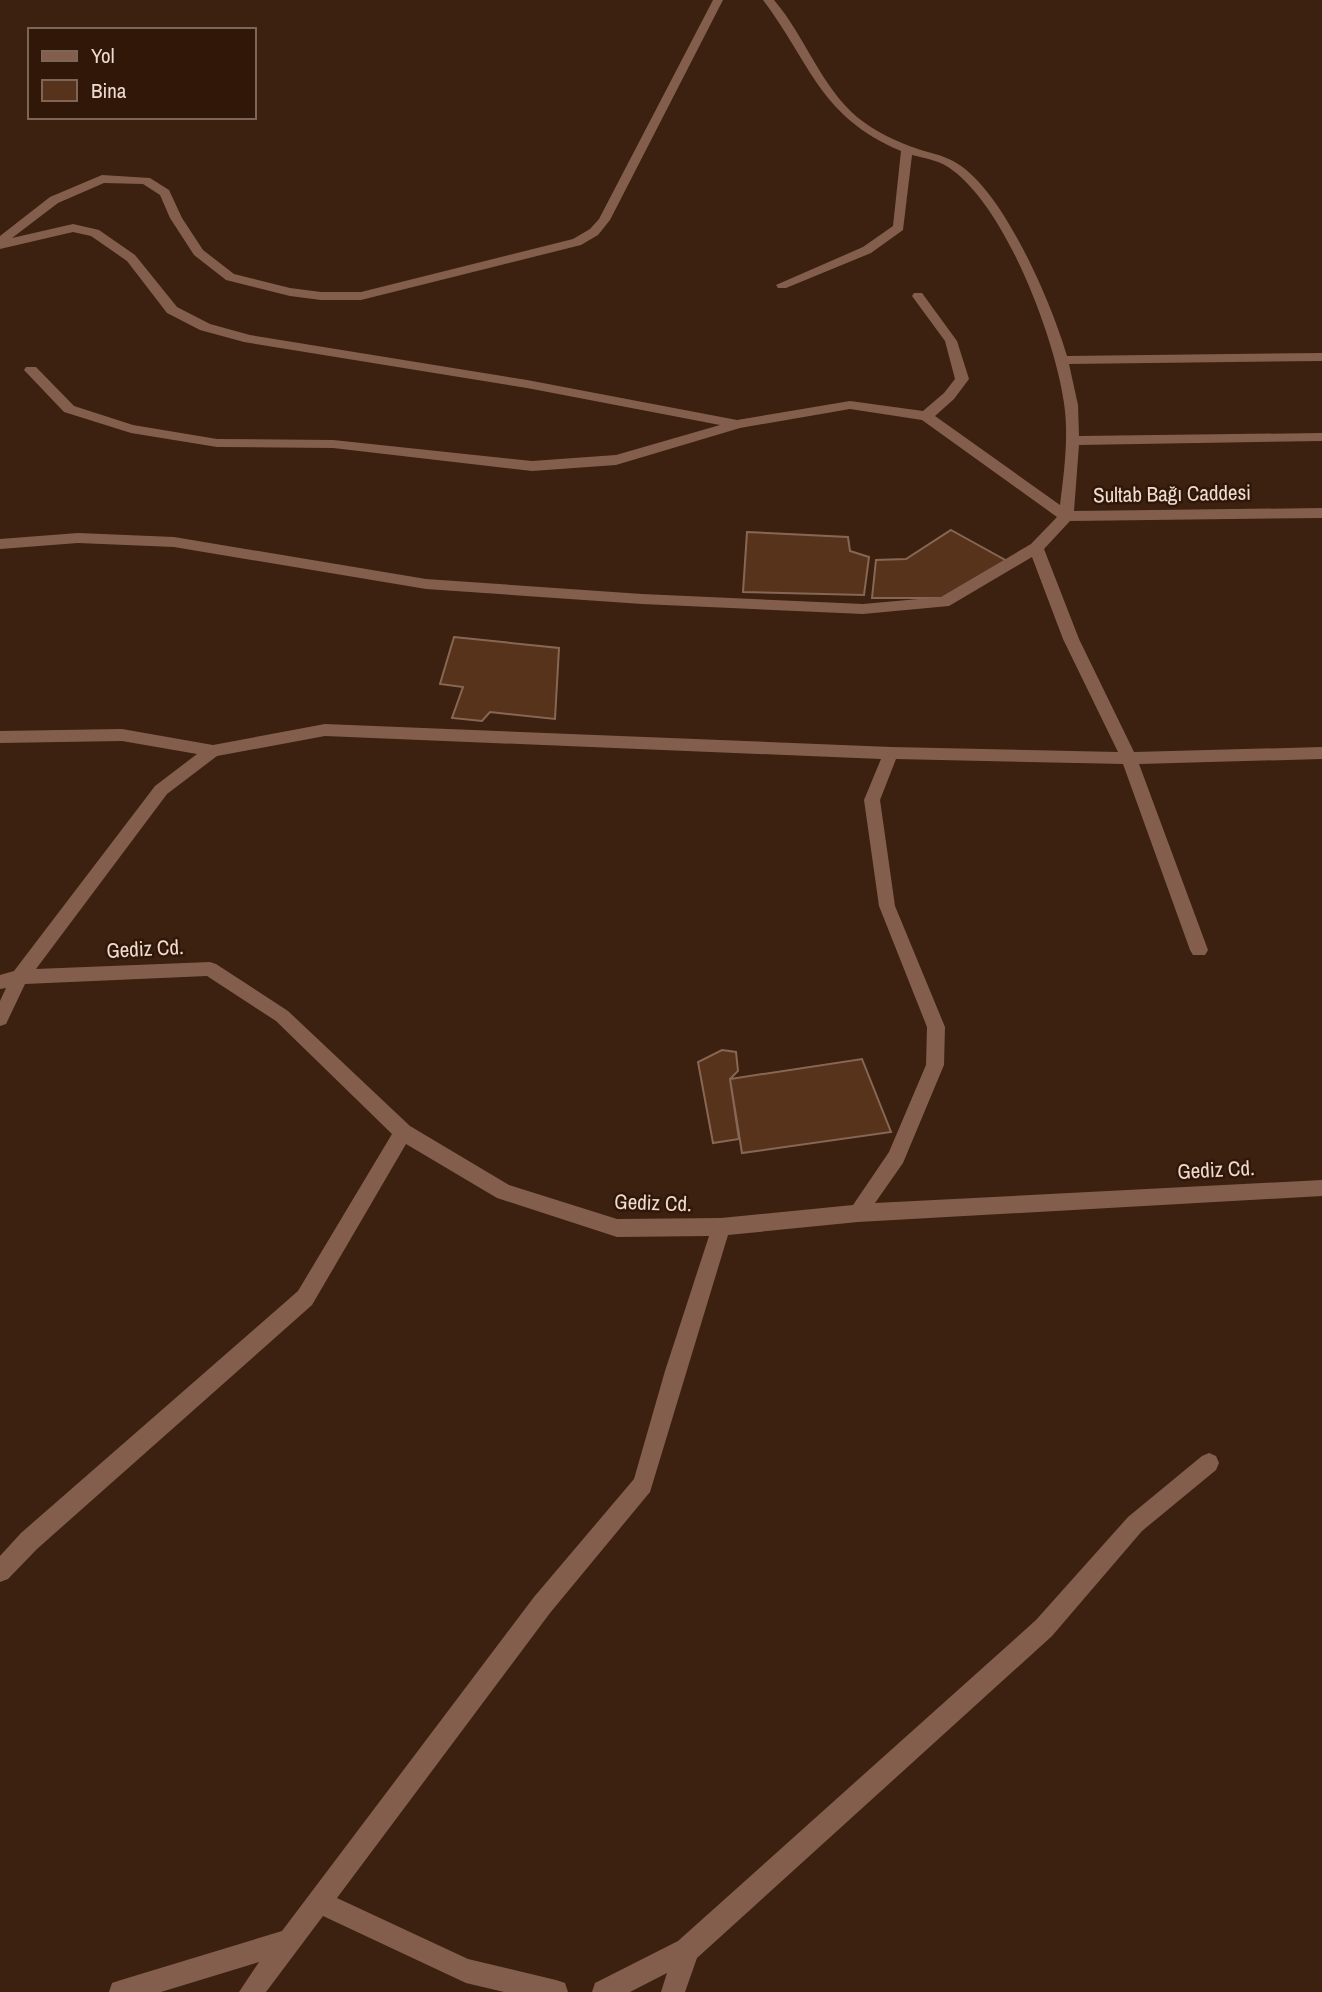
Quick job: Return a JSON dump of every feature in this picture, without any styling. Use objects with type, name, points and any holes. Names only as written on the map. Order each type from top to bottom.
[{"type":"street","points":[[0,244],[54,200],[102,178],[146,181],[165,193],[176,218],[198,252],[230,277],[300,294],[361,296],[577,242],[594,232],[604,220],[718,0]]},
{"type":"street","points":[[768,0],[836,103],[854,121],[907,149],[953,165],[988,203],[1014,245],[1052,327],[1063,360],[1071,403],[1073,441],[1066,516]]},
{"type":"street","points":[[782,285],[867,250],[899,227],[907,149]]},
{"type":"street","points":[[0,244],[73,228],[95,233],[131,258],[172,310],[205,327],[249,339],[527,384],[739,424]]},
{"type":"street","points":[[918,296],[951,341],[962,379],[949,396],[926,416]]},
{"type":"street","points":[[1063,360],[1322,357]]},
{"type":"street","points":[[31,370],[69,409],[131,429],[217,443],[332,444],[532,466],[616,460],[739,424],[850,405],[926,416],[1066,516]]},
{"type":"street","points":[[1073,441],[1322,437]]},
{"type":"street","name":"Sultab Bağı Caddesi","points":[[0,544],[78,538],[174,542],[426,584],[642,599],[863,609],[944,603],[1036,548],[1066,516],[1322,513]]},
{"type":"street","points":[[1036,548],[1071,639],[1129,758],[1199,950]]},
{"type":"street","points":[[0,737],[122,734],[213,751],[325,730],[891,753],[1129,758],[1322,753]]},
{"type":"street","points":[[0,1019],[20,977],[161,790],[213,751]]},
{"type":"street","points":[[859,1213],[897,1157],[935,1065],[936,1027],[887,906],[872,800],[891,753]]},
{"type":"street","name":"Gediz Cd.","points":[[0,982],[20,977],[210,969],[282,1016],[403,1132],[504,1192],[617,1228],[722,1227],[859,1213],[1322,1188]]},
{"type":"street","points":[[0,1571],[29,1541],[305,1298],[403,1132]]},
{"type":"street","points":[[251,1992],[542,1605],[643,1485],[675,1371],[722,1227]]},
{"type":"street","points":[[604,1992],[687,1950],[1044,1628],[1135,1524],[1209,1463]]},
{"type":"street","points":[[320,1902],[466,1971],[556,1992]]},
{"type":"street","points":[[121,1992],[291,1940]]},
{"type":"street","points":[[673,1992],[687,1950]]},
{"type":"building","points":[[951,530],[1007,561],[942,598],[872,598],[876,560],[906,559]]},
{"type":"building","points":[[747,532],[848,537],[850,551],[869,557],[864,595],[743,592]]},
{"type":"building","points":[[454,637],[559,648],[555,719],[490,712],[482,721],[452,718],[463,687],[440,684]]},
{"type":"building","points":[[722,1050],[736,1052],[738,1071],[730,1079],[739,1139],[713,1143],[698,1062]]},
{"type":"building","points":[[862,1059],[891,1132],[742,1153],[730,1079]]}]
